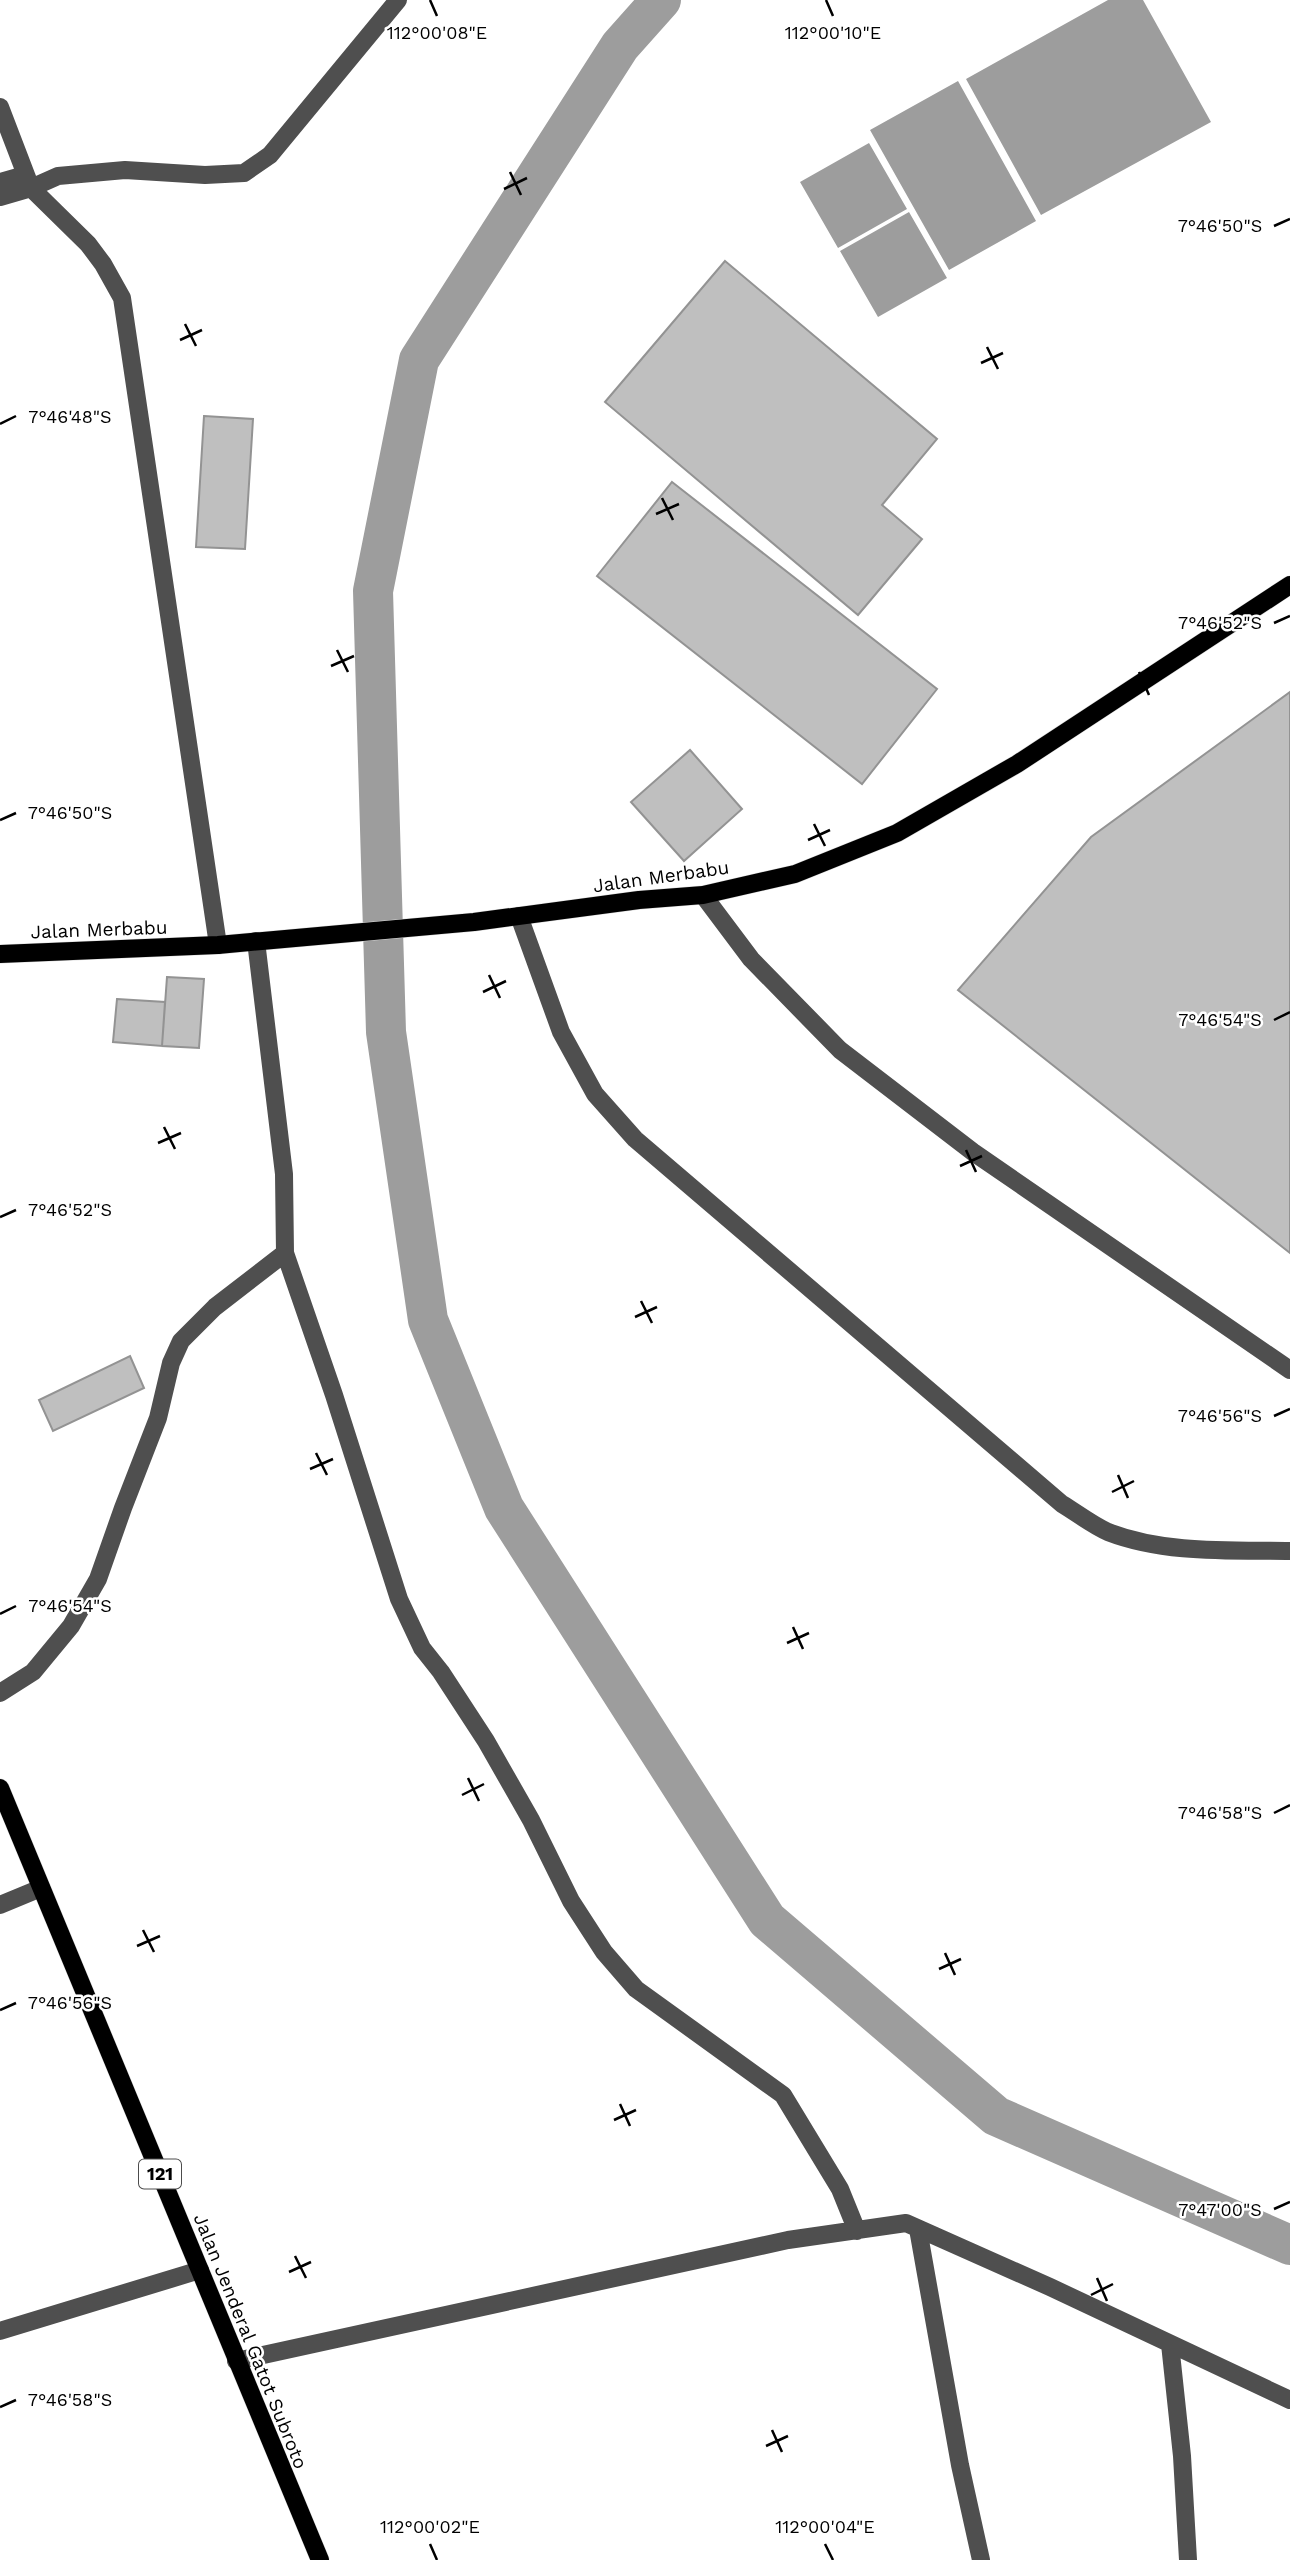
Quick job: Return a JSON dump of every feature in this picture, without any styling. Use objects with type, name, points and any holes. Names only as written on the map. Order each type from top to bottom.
[{"type":"main road","name":"Jalan Merbabu","points":[[0,954],[218,945],[449,924],[639,900],[703,895],[795,874],[897,833],[1017,764],[1290,584]]},
{"type":"main road","name":"Jalan Jenderal Gatot Subroto","points":[[0,1788],[320,2560]]},
{"type":"street","points":[[0,182],[28,182],[58,176],[125,170],[205,175],[244,173],[270,155],[398,0]]},
{"type":"street","points":[[0,107],[28,182],[88,244],[103,264],[122,299],[218,945]]},
{"type":"street","points":[[0,197],[28,182]]},
{"type":"street","points":[[703,895],[751,959],[840,1050],[973,1152],[1290,1370]]},
{"type":"street","points":[[519,916],[561,1032],[595,1094],[635,1139],[1062,1504],[1108,1531],[1160,1545],[1217,1550],[1290,1551]]},
{"type":"street","points":[[256,941],[284,1174],[285,1253],[334,1395],[399,1599],[422,1648],[486,1741],[531,1820],[571,1901],[604,1952],[636,1989],[783,2095],[840,2189],[857,2231]]},
{"type":"street","points":[[0,1693],[33,1672],[71,1626],[98,1580],[122,1507],[158,1418],[171,1363],[181,1341],[215,1307],[285,1253]]},
{"type":"street","points":[[0,1905],[41,1888]]},
{"type":"street","points":[[236,2361],[774,2243],[906,2223],[1050,2287],[1290,2400]]},
{"type":"street","points":[[918,2229],[960,2465],[981,2560]]},
{"type":"street","points":[[0,2331],[200,2270]]},
{"type":"street","points":[[1170,2344],[1182,2456],[1188,2560]]},
{"type":"shaded area","points":[[1108,0],[1143,0],[1211,122],[1041,215],[966,79]]},
{"type":"shaded area","points":[[958,81],[1036,221],[949,270],[870,130]]},
{"type":"shaded area","points":[[869,143],[907,209],[838,248],[800,182]]},
{"type":"shaded area","points":[[909,212],[947,278],[878,317],[840,251]]},
{"type":"building","points":[[725,261],[937,439],[882,505],[922,539],[858,615],[605,402]]},
{"type":"building","points":[[204,416],[253,419],[245,549],[196,547]]},
{"type":"building","points":[[672,482],[937,689],[862,784],[597,576]]},
{"type":"building","points":[[1290,692],[1290,1253],[958,990],[1091,837]]},
{"type":"building","points":[[690,750],[742,809],[684,861],[631,802]]},
{"type":"building","points":[[167,977],[204,979],[199,1048],[162,1046]]},
{"type":"building","points":[[117,999],[165,1002],[162,1046],[113,1042]]},
{"type":"building","points":[[130,1356],[144,1388],[53,1431],[39,1400]]},
{"type":"waterway","points":[[661,0],[620,46],[419,360],[373,591],[386,1032],[428,1320],[504,1508],[767,1920],[996,2116],[1290,2245]]}]
